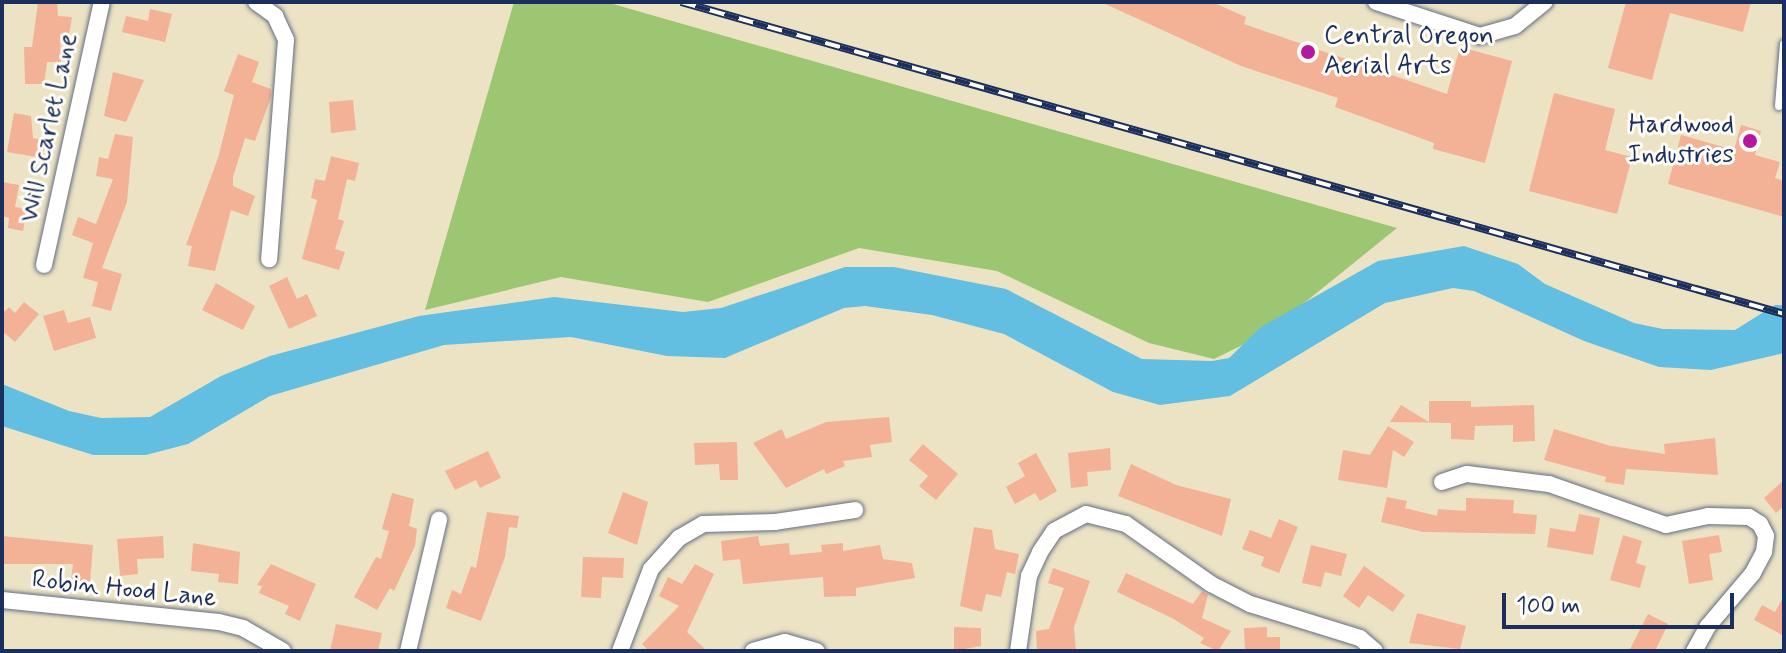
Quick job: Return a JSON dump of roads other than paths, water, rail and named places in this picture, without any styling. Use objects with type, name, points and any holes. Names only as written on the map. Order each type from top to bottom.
[{"type":"street","name":"Will Scarlet Lane","points":[[44,265],[102,2]]},
{"type":"street","points":[[256,2],[275,16],[286,40],[269,259]]},
{"type":"street","points":[[1376,2],[1480,36],[1515,26],[1545,2]]},
{"type":"street","points":[[1442,482],[1467,474],[1549,484],[1666,525],[1708,516],[1749,517],[1760,524],[1766,536],[1764,552],[1753,573],[1708,626],[1694,651]]},
{"type":"street","points":[[620,651],[651,569],[679,538],[703,524],[775,522],[855,510]]},
{"type":"street","points":[[1018,651],[1029,576],[1040,552],[1054,531],[1086,514],[1126,524],[1211,584],[1250,604],[1360,638],[1375,651]]},
{"type":"street","points":[[408,651],[439,520]]},
{"type":"street","name":"Robin Hood Lane","points":[[2,600],[219,622],[243,628],[283,651]]},
{"type":"street","points":[[753,651],[785,642],[817,651]]},
{"type":"lane","points":[[1779,106],[1784,44]]},
{"type":"water","points":[[1464,246],[1518,264],[1545,284],[1634,323],[1663,329],[1735,330],[1775,305],[1784,305],[1784,353],[1711,370],[1659,367],[1584,341],[1474,291],[1453,288],[1385,303],[1230,396],[1160,405],[1113,392],[1004,334],[932,315],[865,306],[844,308],[725,358],[667,356],[571,337],[444,345],[270,396],[188,444],[146,455],[93,455],[2,426],[2,384],[69,411],[101,418],[150,417],[221,376],[270,356],[419,316],[554,297],[683,312],[721,308],[845,267],[894,267],[1006,289],[1142,359],[1212,361],[1229,358],[1261,327],[1378,261]]},
{"type":"railway","points":[[681,2],[1784,314]]},
{"type":"place","name":"Central Oregon Aerial Arts","points":[[1308,52]]},
{"type":"place","name":"Hardwood Industries","points":[[1750,141]]}]
